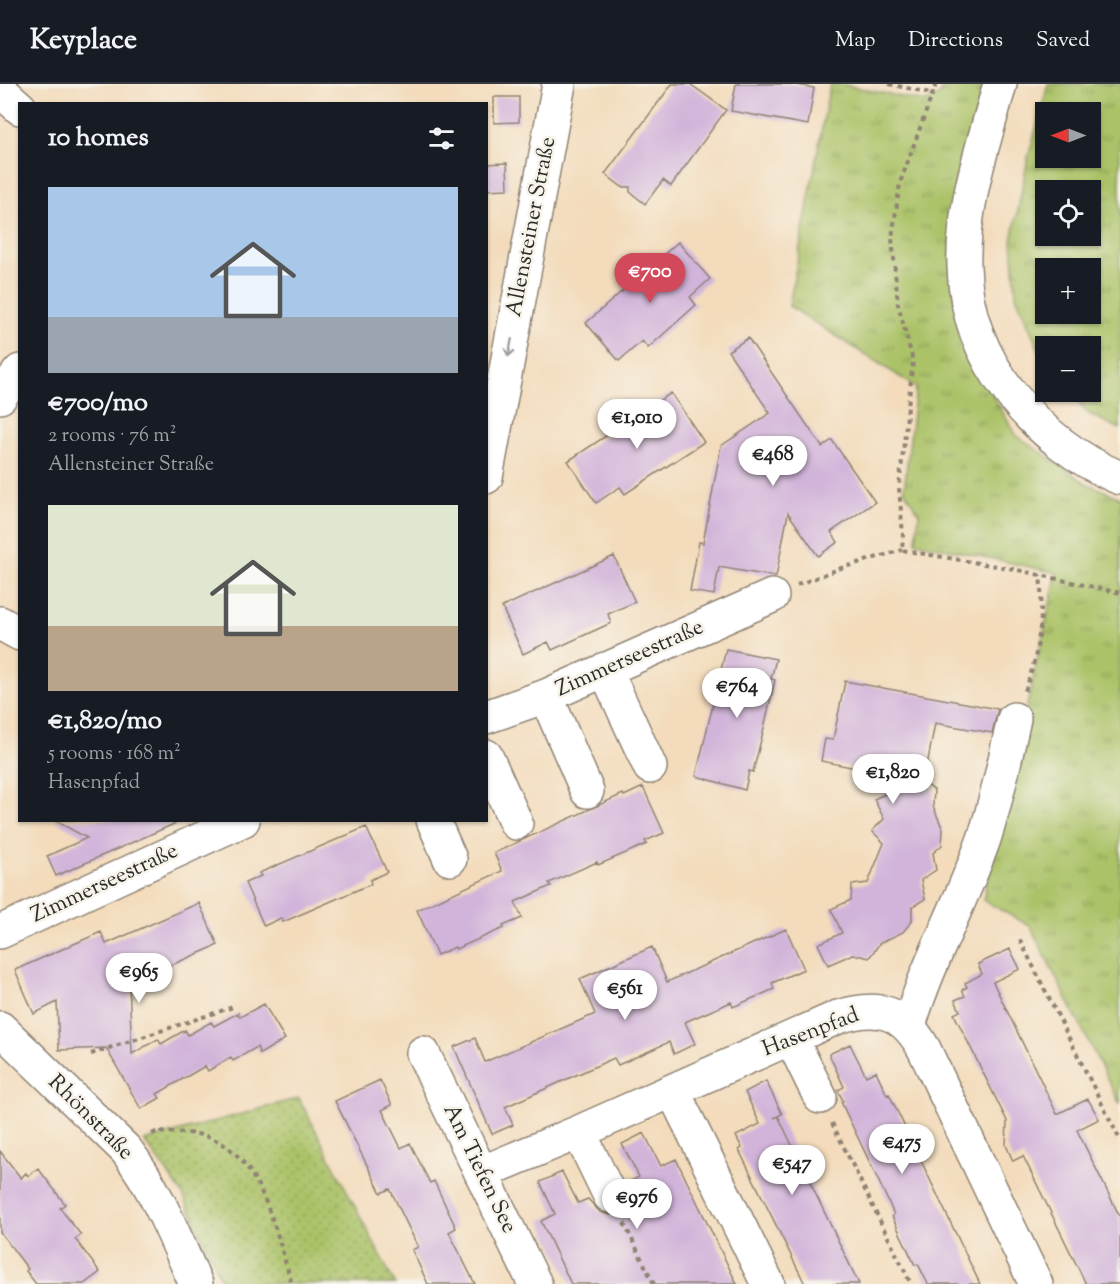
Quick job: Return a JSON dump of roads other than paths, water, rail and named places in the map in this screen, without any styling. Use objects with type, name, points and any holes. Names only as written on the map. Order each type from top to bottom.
[{"type":"main road","name":"Allensteiner Straße","points":[[488,454],[492,409],[559,84]]},
{"type":"main road","points":[[1000,84],[972,189],[965,242],[966,290],[974,321],[984,350],[999,377],[1033,420],[1071,450],[1107,473],[1120,478]]},
{"type":"main road","points":[[1018,84],[997,152],[979,236],[979,263],[993,329],[1006,363],[1025,390],[1060,426],[1100,453],[1120,461]]},
{"type":"main road","points":[[0,90],[18,106]]},
{"type":"main road","points":[[0,397],[18,374]]},
{"type":"main road","name":"Zimmerseestraße","points":[[488,716],[546,696],[772,596]]},
{"type":"main road","points":[[0,623],[18,633]]},
{"type":"main road","points":[[605,669],[650,767]]},
{"type":"main road","points":[[546,696],[587,791]]},
{"type":"main road","points":[[1014,719],[984,838],[917,999],[909,1026],[924,1049],[1036,1284]]},
{"type":"main road","points":[[488,760],[516,823]]},
{"type":"main road","name":"Zimmerseestraße","points":[[0,932],[239,822]]},
{"type":"main road","points":[[435,822],[450,859]]},
{"type":"main road","name":"Hasenpfad","points":[[481,1173],[858,1011],[877,1010],[889,1013],[909,1026]]},
{"type":"main road","name":"Rhönstraße","points":[[0,1028],[126,1150],[157,1198],[196,1284]]},
{"type":"main road","points":[[791,1038],[820,1098]]},
{"type":"main road","name":"Am Tiefen See","points":[[423,1053],[535,1284]]},
{"type":"main road","points":[[673,1091],[768,1284]]},
{"type":"main road","points":[[579,1132],[610,1196]]}]
